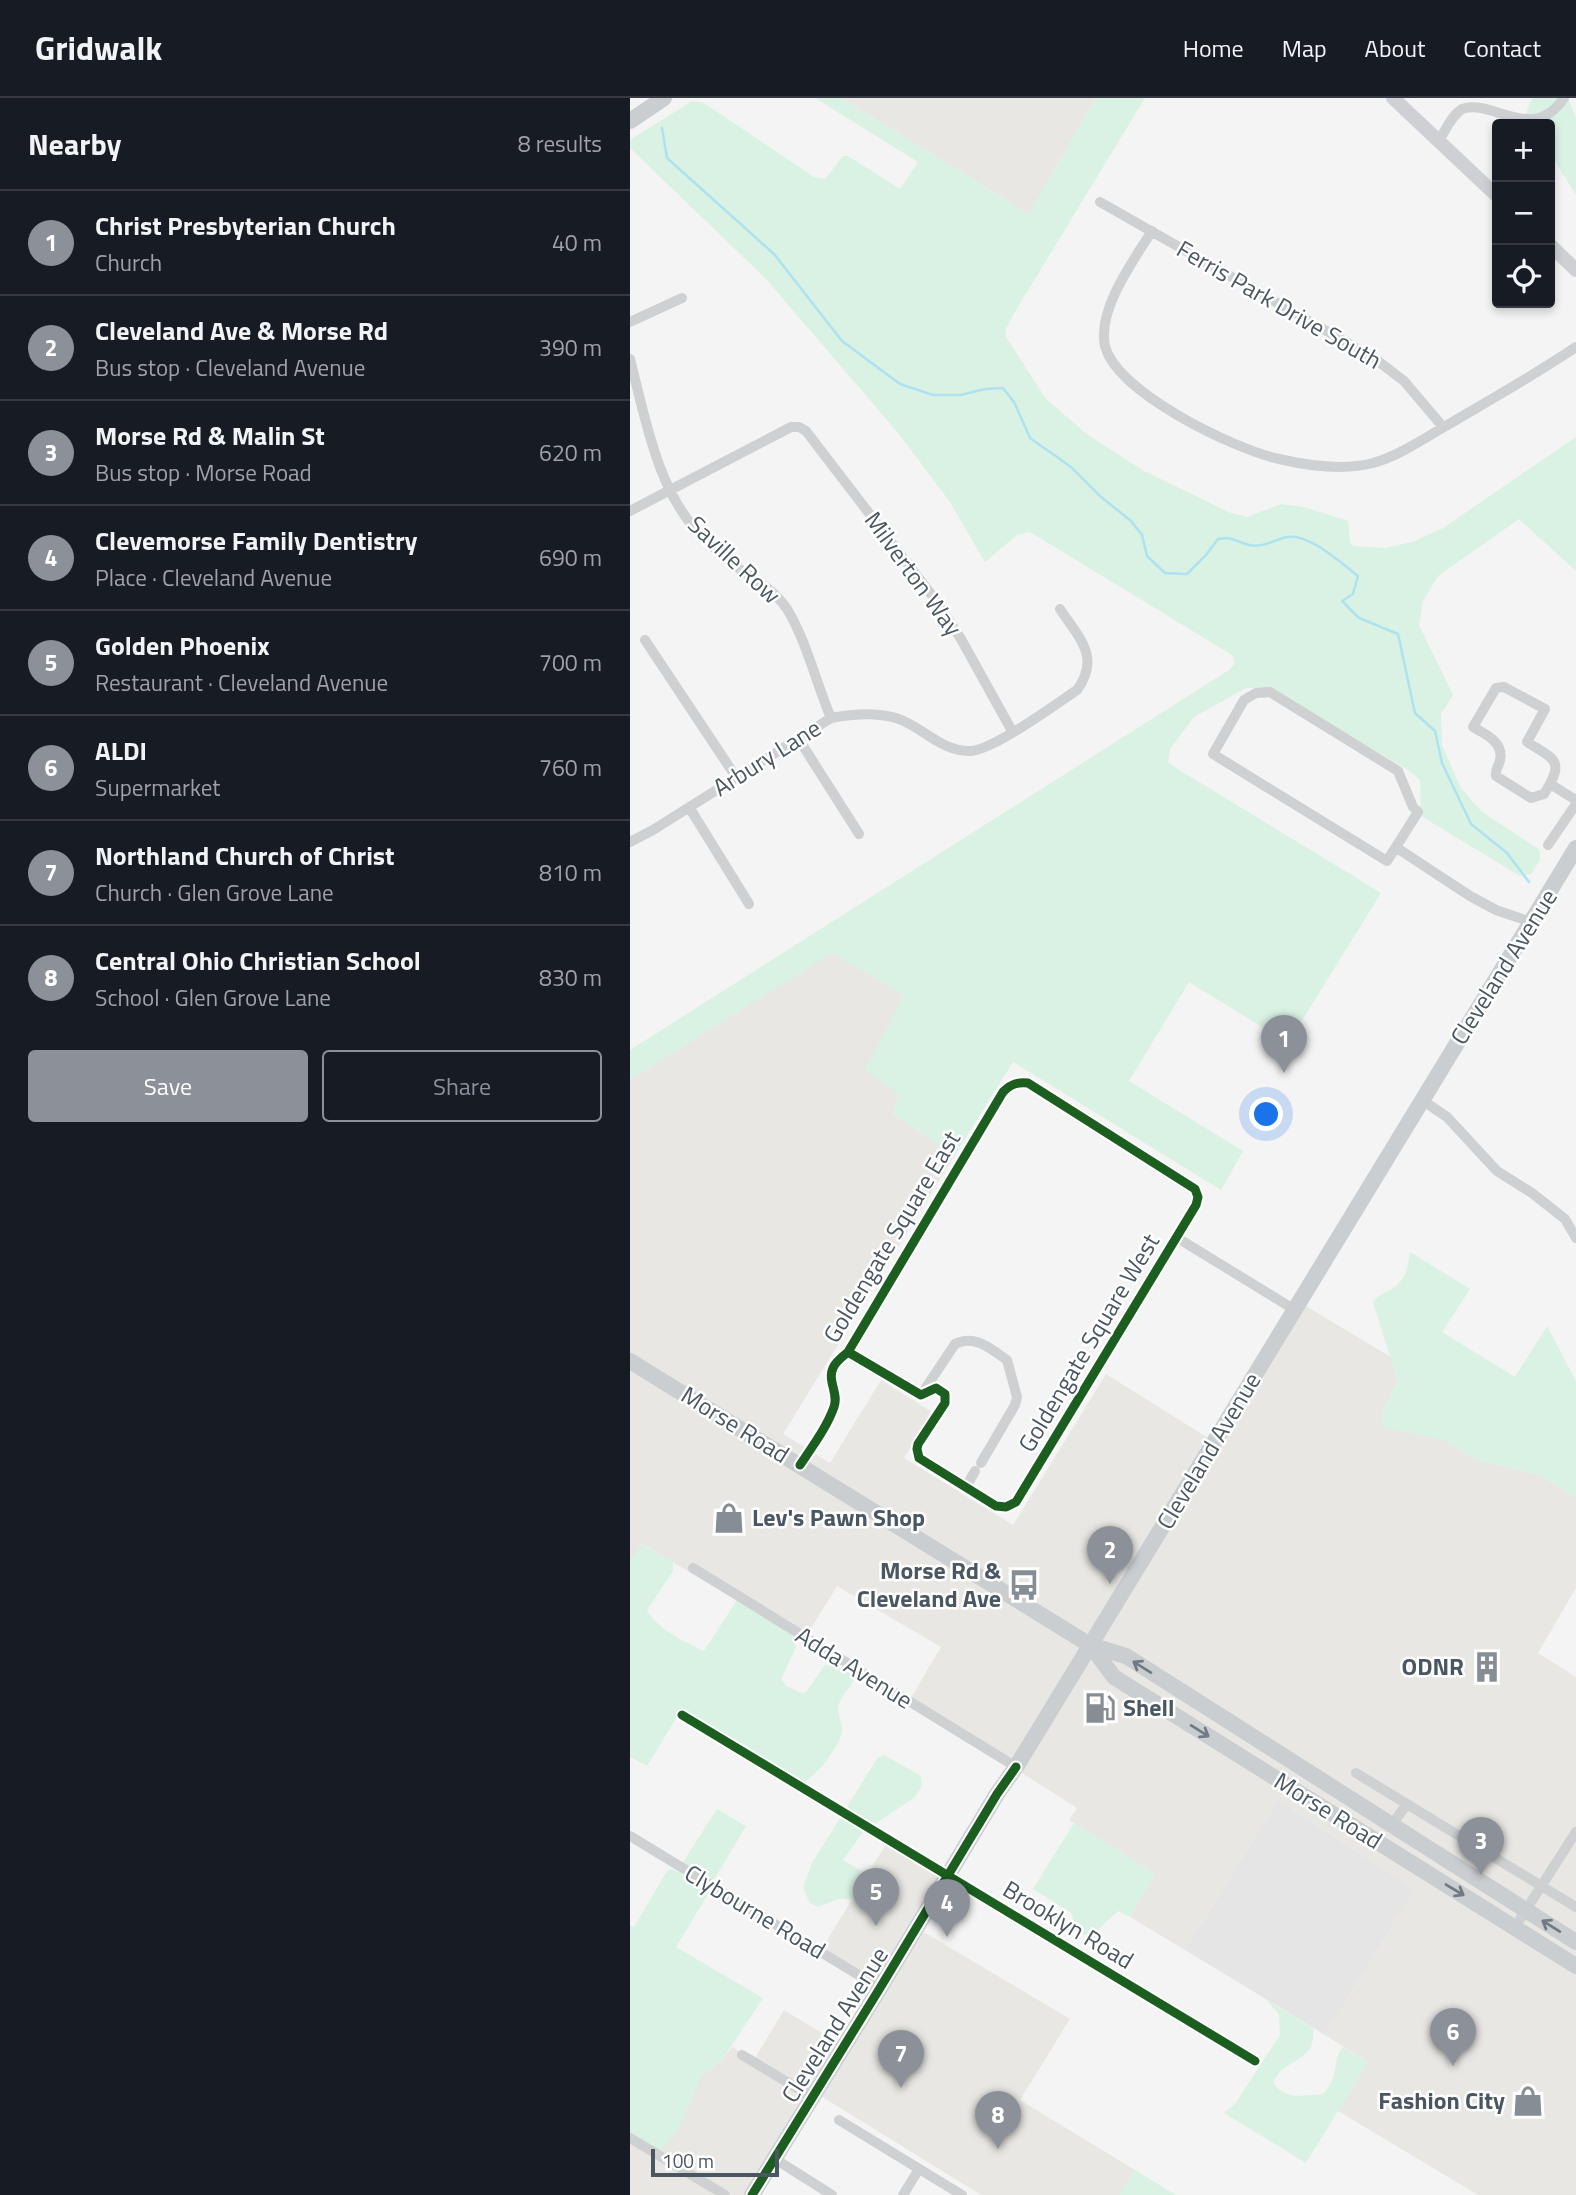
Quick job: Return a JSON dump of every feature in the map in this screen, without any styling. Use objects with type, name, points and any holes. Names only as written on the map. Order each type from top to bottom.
[{"type":"main road","points":[[630,121],[664,98]]},
{"type":"main road","points":[[1393,98],[1492,191]]},
{"type":"main road","points":[[1555,250],[1576,270]]},
{"type":"main road","name":"Cleveland Avenue","points":[[752,2195],[997,1794],[1016,1768],[1576,848]]},
{"type":"main road","name":"Morse Road","points":[[630,1361],[1090,1644],[1126,1656],[1576,1942]]},
{"type":"main road","name":"Morse Road","points":[[1090,1644],[1114,1677],[1576,1966]]},
{"type":"main road","points":[[1292,1788],[1366,1821],[1391,1826]]},
{"type":"main road","points":[[1380,1844],[1391,1843],[1429,1861],[1462,1871]]},
{"type":"street","points":[[1439,141],[1453,117],[1472,105],[1532,118],[1549,114],[1564,98]]},
{"type":"street","name":"Ferris Park Drive South","points":[[1100,202],[1374,358],[1404,381],[1443,427]]},
{"type":"street","points":[[1152,231],[1122,281],[1104,326],[1105,347],[1115,367],[1130,383],[1168,409],[1222,438],[1277,459],[1336,468],[1374,463],[1420,442],[1576,347]]},
{"type":"street","points":[[630,322],[682,298]]},
{"type":"street","name":"Saville Row","points":[[630,359],[634,389],[658,463],[670,489],[699,534],[728,561],[764,584],[787,609],[831,718]]},
{"type":"street","name":"Milverton Way","points":[[670,489],[792,427],[799,427],[811,436],[934,598],[961,639],[1012,732]]},
{"type":"street","points":[[630,511],[670,489]]},
{"type":"street","name":"Arbury Lane","points":[[630,842],[831,718],[858,713],[897,718],[944,746],[970,752],[990,745],[1077,690],[1086,678],[1089,663],[1086,649],[1060,609]]},
{"type":"street","points":[[645,640],[736,777]]},
{"type":"street","points":[[1496,688],[1511,690],[1545,709],[1527,742],[1555,759],[1556,772],[1550,784],[1544,794],[1531,798],[1496,776],[1500,761],[1499,746],[1473,727],[1496,688]]},
{"type":"street","points":[[1269,692],[1398,771],[1413,807],[1418,812],[1397,848],[1387,861],[1213,754],[1244,700],[1256,693],[1269,692]]},
{"type":"street","points":[[798,738],[859,834]]},
{"type":"street","points":[[1548,845],[1576,802],[1550,784]]},
{"type":"street","points":[[689,807],[749,904]]},
{"type":"street","points":[[1397,848],[1479,901],[1531,922]]},
{"type":"street","name":"Goldengate Square East","points":[[800,1465],[836,1403],[831,1381],[833,1368],[848,1352],[1003,1092],[1018,1083],[1028,1083]]},
{"type":"street","name":"Goldengate Square West","points":[[966,1487],[996,1506],[1006,1507],[1016,1502],[1196,1205],[1198,1197],[1189,1184],[1028,1083]]},
{"type":"street","points":[[1422,1100],[1447,1117],[1497,1171],[1565,1219],[1576,1238]]},
{"type":"street","points":[[1565,1219],[1576,1212]]},
{"type":"street","points":[[1176,1237],[1295,1310]]},
{"type":"street","points":[[962,1340],[977,1341],[1007,1360],[1017,1397],[1015,1405],[966,1487],[919,1458],[917,1454],[918,1444],[946,1398],[942,1391],[936,1388],[921,1395],[955,1343],[962,1340]]},
{"type":"street","points":[[848,1352],[921,1395]]},
{"type":"street","name":"Adda Avenue","points":[[693,1569],[1016,1768]]},
{"type":"street","name":"Brooklyn Road","points":[[682,1714],[1255,2061]]},
{"type":"street","points":[[1356,1773],[1576,1908]]},
{"type":"street","points":[[1391,1826],[1407,1804]]},
{"type":"street","points":[[1515,1927],[1576,1832]]},
{"type":"street","name":"Clybourne Road","points":[[630,1836],[880,1988]]},
{"type":"street","points":[[742,2055],[812,2097]]},
{"type":"street","points":[[839,2120],[962,2195]]},
{"type":"street","points":[[630,2138],[725,2195]]},
{"type":"street","points":[[775,2159],[832,2195]]},
{"type":"street","points":[[903,2195],[919,2169]]},
{"type":"shaded area","points":[[841,98],[1096,98],[1029,214]]},
{"type":"shaded area","points":[[832,952],[904,995],[899,1094],[893,1114],[955,1155],[783,1434],[830,1463],[881,1380],[932,1412],[904,1458],[1013,1525],[1106,1374],[1213,1441],[1299,1302],[1391,1357],[1398,1381],[1382,1413],[1444,1440],[1477,1460],[1537,1474],[1576,1497],[1576,1588],[1538,1653],[1576,1677],[1576,2195],[1478,2195],[1338,2111],[1368,2062],[1325,2035],[1415,1889],[1278,1800],[1185,1950],[1130,1917],[1155,1874],[1069,1820],[1077,1808],[909,1701],[941,1647],[837,1586],[804,1640],[642,1544],[630,1562],[630,1080]]},
{"type":"shaded area","points":[[1278,1800],[1415,1889],[1325,2035],[1185,1950]]},
{"type":"shaded area","points":[[888,1841],[949,1876],[917,1928],[1070,2019],[1020,2100],[1135,2170],[1120,2195],[981,2195],[816,2093],[753,2195],[630,2195],[630,2134],[698,2081],[722,2060],[732,2047],[754,2060],[784,2010],[842,2045],[878,1985],[821,1950]]},
{"type":"green space","points":[[815,98],[841,98],[1029,214],[1096,98],[1145,98],[1013,315],[1006,329],[1006,337],[1046,399],[1088,435],[1144,471],[1231,513],[1247,517],[1281,504],[1304,507],[1348,521],[1350,543],[1354,546],[1385,548],[1412,542],[1443,528],[1576,437],[1576,571],[1519,519],[1438,576],[1423,601],[1419,625],[1453,695],[1441,714],[1442,745],[1461,788],[1482,812],[1540,850],[1540,860],[1531,874],[1520,876],[1421,816],[1420,780],[1408,770],[1267,688],[1246,688],[1194,717],[1170,749],[1168,763],[1381,893],[1288,1043],[1189,982],[1129,1081],[1243,1151],[1221,1190],[1013,1062],[955,1155],[893,1114],[899,1094],[865,1070],[904,995],[832,953],[630,1080],[630,1050],[1229,670],[1235,663],[1232,655],[1030,532],[1017,535],[985,562],[950,502],[899,434],[766,279],[630,148],[630,140],[692,101],[704,103],[814,177],[825,179],[843,156],[848,156],[900,189],[918,162]]},
{"type":"green space","points":[[1533,98],[1568,98],[1576,118],[1576,195],[1555,161],[1555,119],[1528,119]]},
{"type":"green space","points":[[1410,1252],[1470,1289],[1442,1332],[1515,1377],[1547,1326],[1576,1381],[1576,1497],[1537,1474],[1477,1460],[1444,1440],[1381,1427],[1382,1413],[1398,1381],[1373,1303],[1400,1282],[1407,1268]]},
{"type":"green space","points":[[641,1544],[673,1562],[673,1571],[647,1610],[657,1623],[672,1634],[704,1651],[737,1600],[794,1634],[796,1647],[781,1679],[786,1686],[802,1693],[806,1692],[825,1665],[833,1664],[855,1675],[839,1704],[842,1729],[840,1738],[826,1762],[813,1776],[801,1783],[681,1710],[647,1766],[630,1757],[630,1562]]},
{"type":"green space","points":[[884,1755],[921,1776],[922,1786],[915,1797],[863,1832],[843,1860],[867,1874],[852,1899],[838,1899],[818,1907],[810,1903],[803,1888],[812,1863],[878,1757]]},
{"type":"green space","points":[[717,1809],[746,1826],[712,1883],[681,1865]]},
{"type":"green space","points":[[1074,1823],[1155,1874],[1130,1917],[1118,1911],[1092,1935],[1083,1935],[1075,1925],[1071,1913],[1033,1889]]},
{"type":"green space","points":[[672,1869],[711,1889],[676,1947],[763,1998],[722,2060],[702,2075],[678,2129],[662,2150],[630,2134],[630,1925],[634,1927],[667,1871]]},
{"type":"green space","points":[[1265,1999],[1313,2028],[1310,2048],[1278,2074],[1273,2083],[1278,2089],[1296,2096],[1323,2094],[1332,2081],[1343,2047],[1368,2062],[1306,2163],[1224,2113],[1235,2104],[1280,2035],[1279,2014]]},
{"type":"green space","points":[[1135,2170],[1176,2195],[1120,2195]]},
{"type":"waterway","points":[[662,128],[667,158],[774,254],[842,341],[900,384],[933,395],[961,395],[1003,388],[1014,402],[1030,438],[1071,467],[1100,496],[1131,521],[1142,535],[1147,556],[1165,573],[1187,574],[1218,539],[1231,539],[1254,546],[1296,537],[1315,544],[1358,576],[1353,594],[1342,601],[1359,618],[1398,634],[1415,713],[1435,731],[1442,763],[1471,824],[1507,853],[1529,882]]},
{"type":"cycle path","points":[[800,1465],[834,1407],[831,1378],[834,1366],[848,1352],[1003,1092],[1009,1087],[1017,1083],[1028,1083],[1195,1189],[1198,1197],[1196,1205],[1016,1502],[1006,1507],[996,1506],[919,1458],[918,1444],[945,1403],[945,1394],[936,1388],[921,1395],[848,1352]]},
{"type":"cycle path","points":[[682,1715],[1255,2061]]},
{"type":"cycle path","points":[[752,2195],[1016,1767]]},
{"type":"place","name":"Christ Presbyterian Church","points":[[1284,1073]]},
{"type":"place","name":"Lev's Pawn Shop","points":[[729,1518]]},
{"type":"place","name":"Cleveland Ave & Morse Rd","points":[[1110,1584]]},
{"type":"place","name":"Morse Rd & Cleveland Ave","points":[[1024,1585]]},
{"type":"place","name":"ODNR","points":[[1487,1667]]},
{"type":"place","name":"Shell","points":[[1100,1708]]},
{"type":"place","name":"Morse Rd & Malin St","points":[[1481,1875]]},
{"type":"place","name":"Golden Phoenix","points":[[876,1926]]},
{"type":"place","name":"Clevemorse Family Dentistry","points":[[947,1937]]},
{"type":"place","name":"ALDI","points":[[1453,2066]]},
{"type":"place","name":"Northland Church of Christ","points":[[901,2088]]},
{"type":"place","name":"Fashion City","points":[[1528,2101]]},
{"type":"place","name":"Central Ohio Christian School","points":[[998,2149]]}]
